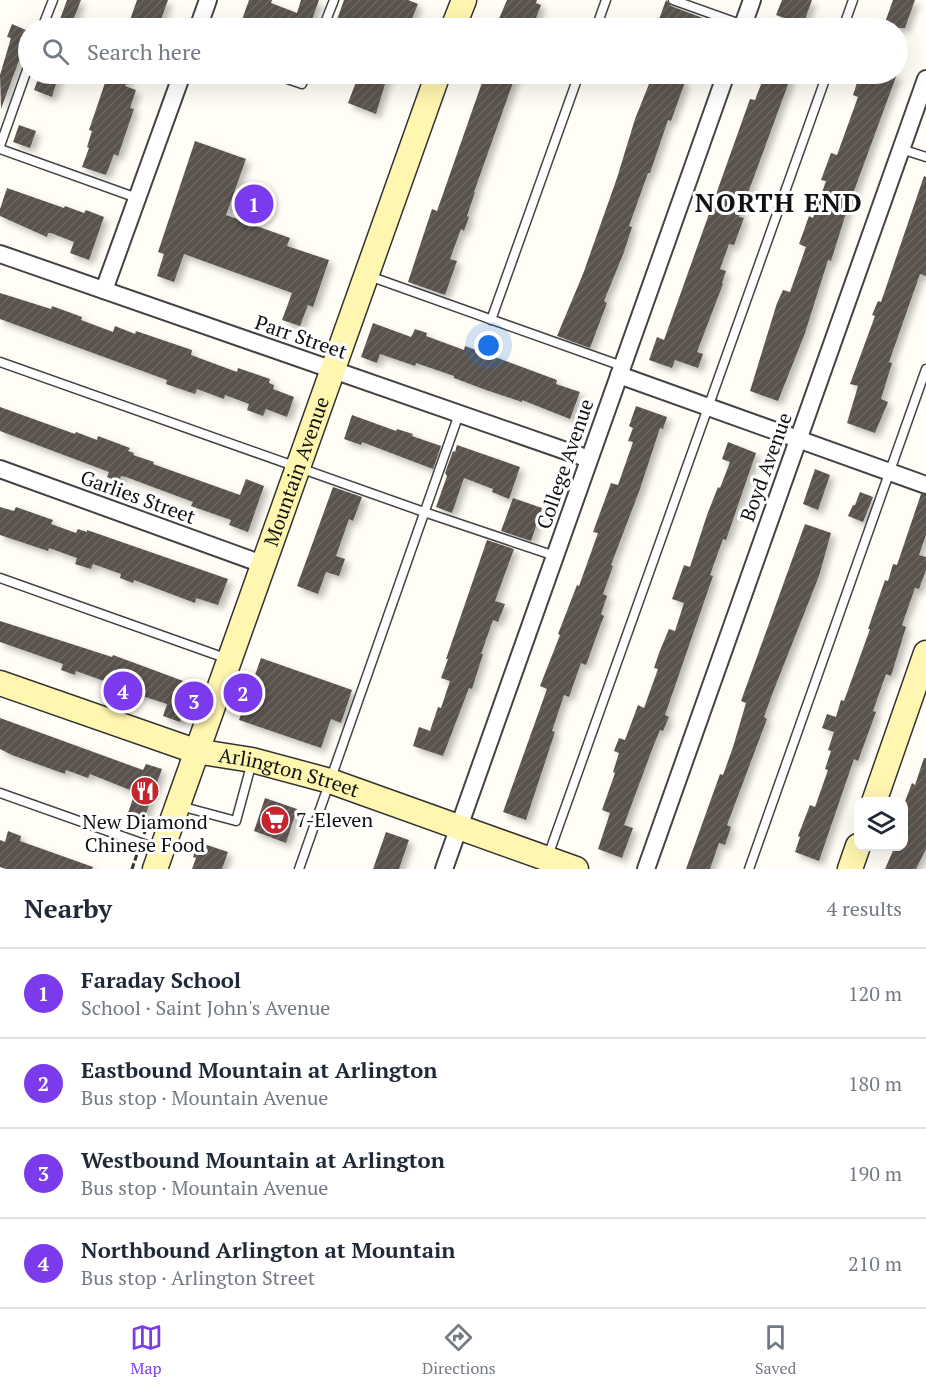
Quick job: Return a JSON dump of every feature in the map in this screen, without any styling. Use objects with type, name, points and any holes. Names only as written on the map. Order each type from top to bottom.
[{"type":"main road","points":[[457,18],[464,0]]},
{"type":"main road","name":"Mountain Avenue","points":[[158,860],[434,84]]},
{"type":"main road","points":[[875,797],[926,653]]},
{"type":"main road","name":"Arlington Street","points":[[0,682],[195,751],[252,760],[330,781],[459,826],[545,864],[576,869]]},
{"type":"main road","points":[[850,869],[856,851]]},
{"type":"street","points":[[202,18],[208,0]]},
{"type":"street","points":[[746,18],[752,0]]},
{"type":"street","name":"Boyd Avenue","points":[[646,869],[926,79]]},
{"type":"street","points":[[104,290],[178,84]]},
{"type":"street","name":"College Avenue","points":[[444,869],[722,84]]},
{"type":"street","name":"Parr Street","points":[[0,254],[589,459]]},
{"type":"street","points":[[621,371],[708,407],[926,485]]},
{"type":"street","name":"Garlies Street","points":[[0,469],[262,564]]},
{"type":"lane","points":[[46,18],[52,0]]},
{"type":"lane","points":[[327,18],[334,0]]},
{"type":"lane","points":[[600,18],[606,0]]},
{"type":"lane","points":[[673,0],[720,18]]},
{"type":"lane","points":[[847,18],[854,0]]},
{"type":"lane","points":[[22,84],[0,147],[136,198]]},
{"type":"lane","points":[[491,320],[575,84]]},
{"type":"lane","points":[[545,864],[823,84]]},
{"type":"lane","points":[[901,149],[926,158]]},
{"type":"lane","points":[[366,275],[491,320],[621,371]]},
{"type":"lane","points":[[0,362],[555,556]]},
{"type":"lane","points":[[750,869],[926,369]]},
{"type":"lane","points":[[299,869],[459,414]]},
{"type":"lane","points":[[0,578],[228,660]]},
{"type":"lane","points":[[177,805],[236,821],[252,760]]},
{"type":"lane","points":[[0,793],[158,860]]},
{"type":"building","points":[[67,0],[81,0],[74,18],[60,18]]},
{"type":"building","points":[[137,0],[168,0],[162,18],[131,18]]},
{"type":"building","points":[[249,0],[272,0],[271,3],[297,13],[301,0],[319,0],[313,18],[243,18]]},
{"type":"building","points":[[344,0],[408,0],[418,4],[412,18],[338,18]]},
{"type":"building","points":[[507,0],[537,0],[536,3],[541,5],[536,18],[499,18]]},
{"type":"building","points":[[666,0],[671,6],[703,18],[659,18]]},
{"type":"building","points":[[782,0],[812,0],[806,18],[784,18],[776,15]]},
{"type":"building","points":[[893,0],[915,0],[908,20],[887,18]]},
{"type":"building","points":[[12,24],[18,27],[18,63],[1,109],[0,75],[11,38],[7,37]]},
{"type":"building","points":[[36,84],[56,84],[52,97],[34,90]]},
{"type":"building","points":[[105,84],[126,84],[125,86],[136,90],[130,108],[134,109],[118,156],[114,154],[106,175],[82,167],[89,148],[87,147],[92,131],[89,130]]},
{"type":"building","points":[[355,84],[385,84],[376,114],[348,103]]},
{"type":"building","points":[[481,84],[512,84],[474,192],[467,216],[469,217],[464,231],[461,229],[450,259],[457,261],[445,295],[408,282],[432,209],[437,211]]},
{"type":"building","points":[[649,84],[684,84],[671,121],[668,120],[629,226],[632,227],[604,301],[607,303],[590,348],[557,336],[583,274]]},
{"type":"building","points":[[761,84],[788,84],[739,217],[744,218],[734,245],[729,244],[720,269],[726,271],[697,352],[703,354],[698,368],[675,360],[672,368],[649,360],[657,337],[664,340],[750,99],[755,100]]},
{"type":"building","points":[[857,84],[893,84],[847,210],[831,261],[828,260],[805,333],[778,401],[750,391],[777,303],[783,290],[790,292],[806,247],[799,244],[809,216],[813,218],[826,181],[821,180],[831,153],[837,155],[858,97],[853,95]]},
{"type":"building","points":[[19,125],[36,131],[30,148],[13,142]]},
{"type":"building","points":[[195,141],[246,159],[226,215],[290,238],[287,246],[329,260],[313,307],[308,305],[300,326],[282,320],[292,293],[184,254],[174,282],[157,276],[164,254],[158,252]]},
{"type":"building","points":[[924,176],[926,177],[926,276],[920,274],[889,362],[892,363],[881,399],[888,402],[875,433],[847,423],[858,386],[850,384],[875,316],[872,315],[878,301],[881,302]]},
{"type":"building","points":[[7,188],[64,208],[65,206],[84,213],[86,210],[104,217],[89,260],[70,253],[74,242],[51,233],[48,233],[47,237],[0,216]]},
{"type":"building","points":[[0,293],[51,309],[52,306],[113,332],[115,326],[135,334],[136,331],[192,350],[191,355],[237,372],[238,368],[270,379],[269,383],[274,385],[273,389],[294,397],[287,417],[266,409],[263,416],[247,410],[249,404],[225,395],[224,399],[197,389],[195,394],[166,384],[167,380],[0,319]]},
{"type":"building","points":[[373,323],[411,337],[415,329],[427,333],[426,336],[464,350],[465,346],[557,380],[556,384],[580,392],[570,419],[416,363],[415,366],[380,354],[377,363],[361,357]]},
{"type":"building","points":[[636,406],[667,417],[663,429],[660,428],[611,565],[613,566],[603,594],[607,596],[601,614],[604,616],[586,665],[581,663],[569,697],[564,695],[552,731],[555,732],[526,820],[503,812],[547,689],[540,686],[598,533],[593,532],[611,483],[618,485],[633,442],[628,441],[633,428],[629,426]]},
{"type":"building","points":[[0,407],[75,434],[76,432],[97,440],[98,436],[130,448],[128,451],[134,453],[133,455],[154,462],[153,464],[240,495],[246,479],[264,486],[248,532],[229,525],[231,520],[191,506],[193,502],[126,477],[121,476],[119,482],[107,477],[109,472],[0,431]]},
{"type":"building","points":[[352,415],[396,431],[397,429],[413,434],[412,436],[441,446],[433,469],[362,442],[361,445],[344,439]]},
{"type":"building","points":[[728,442],[756,453],[726,540],[723,539],[710,575],[713,576],[665,715],[669,717],[663,731],[660,730],[624,825],[633,828],[622,858],[598,849],[610,813],[602,810],[615,773],[613,772],[619,753],[614,751],[619,738],[625,740],[638,705],[644,708],[658,669],[654,668],[659,653],[669,629],[675,631],[684,603],[672,599],[684,565],[690,567],[707,515],[730,462],[722,459]]},
{"type":"building","points":[[457,445],[520,467],[509,499],[492,492],[493,489],[464,478],[452,513],[436,507],[447,476],[445,473]]},
{"type":"building","points":[[815,469],[830,475],[818,510],[803,504]]},
{"type":"building","points":[[333,487],[362,497],[353,521],[349,519],[336,556],[345,559],[339,576],[326,572],[318,594],[297,586]]},
{"type":"building","points":[[860,492],[873,497],[863,522],[848,516]]},
{"type":"building","points":[[921,494],[926,495],[926,535],[919,555],[926,557],[926,570],[919,589],[915,588],[902,625],[906,627],[891,676],[886,674],[873,711],[876,712],[858,761],[854,759],[819,861],[795,852],[800,837],[798,836],[810,805],[815,807],[828,770],[825,769],[831,751],[828,750],[834,732],[822,728],[827,714],[836,717],[841,700],[844,701],[885,580],[888,581],[893,564],[897,565]]},
{"type":"building","points":[[513,498],[542,508],[531,541],[501,531]]},
{"type":"building","points":[[0,507],[14,511],[16,507],[53,520],[51,524],[76,533],[78,529],[87,532],[87,530],[228,579],[218,605],[196,598],[195,603],[134,580],[133,583],[120,578],[121,574],[93,564],[91,569],[75,564],[77,558],[49,548],[48,551],[0,535]]},
{"type":"building","points":[[805,524],[831,533],[819,576],[764,717],[767,719],[727,825],[731,827],[725,845],[719,843],[710,869],[686,869],[720,774],[723,775],[733,747],[746,703],[741,701]]},
{"type":"building","points":[[487,540],[514,549],[495,601],[505,604],[498,622],[493,620],[472,689],[469,688],[443,756],[413,746],[419,727],[430,731],[438,707],[441,708],[450,681],[441,678],[448,659],[446,659]]},
{"type":"building","points":[[0,621],[112,657],[113,655],[194,685],[180,722],[163,716],[167,704],[136,694],[134,699],[122,695],[123,692],[102,685],[104,681],[76,671],[75,675],[61,670],[63,664],[0,642]]},
{"type":"building","points":[[261,658],[352,690],[341,723],[331,719],[321,748],[239,720]]},
{"type":"building","points":[[0,718],[143,770],[146,764],[162,769],[144,819],[128,813],[135,792],[90,774],[88,778],[66,770],[65,774],[0,749]]},
{"type":"building","points":[[924,758],[926,758],[926,849],[916,869],[885,869],[893,851],[908,851],[907,797],[912,783],[915,785]]},
{"type":"building","name":"7-Eleven","points":[[265,798],[297,809],[286,843],[254,831]]},
{"type":"building","points":[[8,831],[21,836],[20,841],[93,867],[92,869],[6,869],[0,867],[0,840],[5,842]]},
{"type":"building","points":[[386,832],[409,840],[399,869],[373,869]]},
{"type":"building","points":[[198,842],[228,852],[222,869],[192,869]]},
{"type":"place","name":"Faraday School","points":[[254,204]]},
{"type":"place","name":"Northbound Arlington at Mountain","points":[[123,691]]},
{"type":"place","name":"Eastbound Mountain at Arlington","points":[[243,693]]},
{"type":"place","name":"Westbound Mountain at Arlington","points":[[194,701]]},
{"type":"place","name":"New Diamond Chinese Food","points":[[145,791]]},
{"type":"place","name":"7-Eleven","points":[[275,820]]},
{"type":"district","name":"NORTH END","points":[[779,203]]}]
